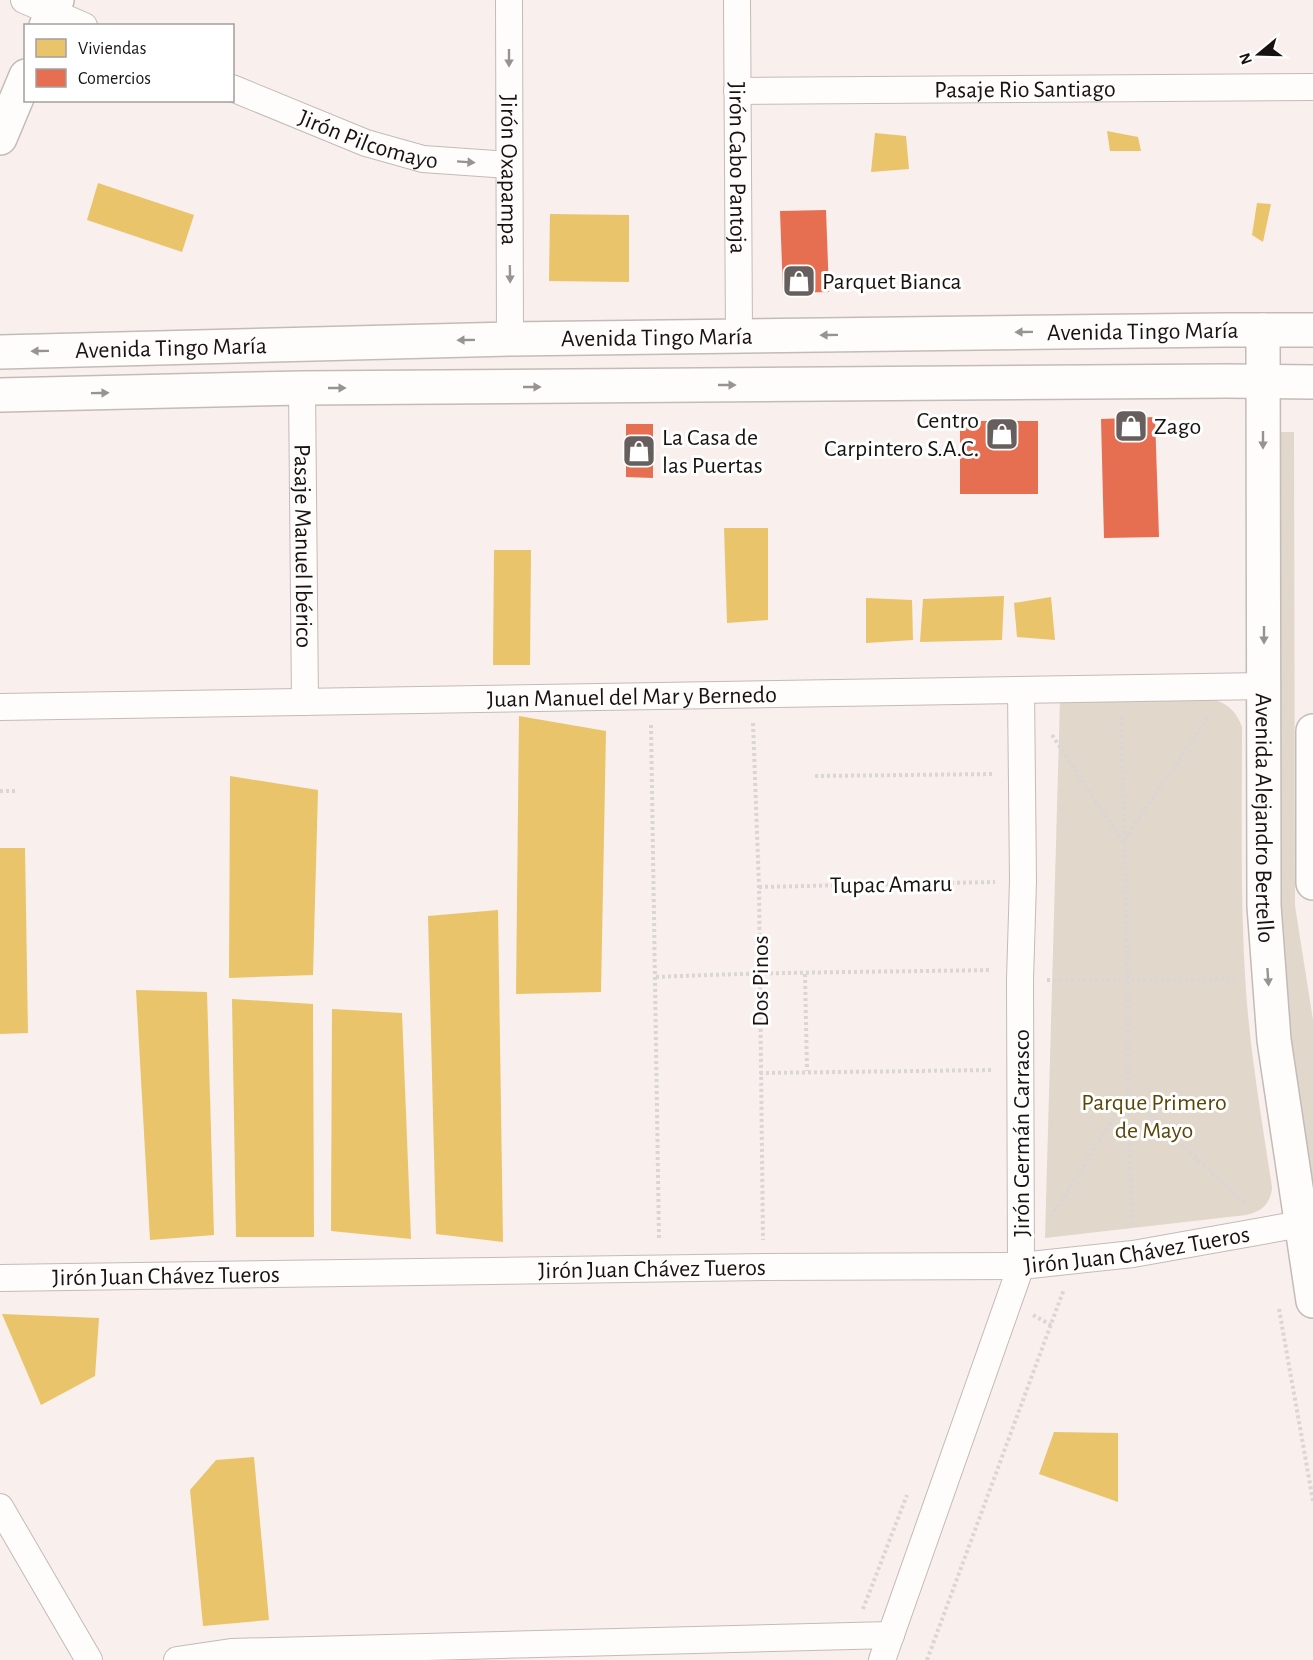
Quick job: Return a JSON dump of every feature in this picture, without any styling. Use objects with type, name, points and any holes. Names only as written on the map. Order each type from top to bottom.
[{"type":"main road","points":[[0,138],[24,81]]},
{"type":"main road","name":"Avenida Alejandro Bertello","points":[[1263,330],[1264,906],[1287,1227],[1313,1301]]},
{"type":"main road","name":"Avenida Tingo María","points":[[0,352],[510,339],[1313,330]]},
{"type":"main road","name":"Avenida Tingo María","points":[[0,395],[302,388],[1313,382]]},
{"type":"main road","name":"Avenida Alejandro Bertello","points":[[1313,731],[1313,883]]},
{"type":"street","name":"Jirón Oxapampa","points":[[508,0],[510,339]]},
{"type":"street","name":"Jirón Cabo Pantoja","points":[[737,0],[739,336]]},
{"type":"street","points":[[45,9],[79,24]]},
{"type":"street","name":"Pasaje Rio Santiago","points":[[738,91],[1313,87]]},
{"type":"street","name":"Jirón Pilcomayo","points":[[234,88],[377,147],[423,159],[508,165]]},
{"type":"street","name":"Pasaje Manuel Ibérico","points":[[302,388],[305,702]]},
{"type":"street","name":"Juan Manuel del Mar y Bernedo","points":[[0,707],[1264,686]]},
{"type":"street","name":"Jirón Germán Carrasco","points":[[882,1660],[1021,1266],[1020,975],[1023,774],[1021,690]]},
{"type":"street","name":"Jirón Juan Chávez Tueros","points":[[0,1278],[764,1267],[1021,1266],[1133,1254],[1287,1227]]},
{"type":"street","points":[[0,1507],[89,1660]]},
{"type":"street","points":[[177,1660],[231,1652],[891,1635]]},
{"type":"path","points":[[1124,842],[1229,686]]},
{"type":"path","points":[[1120,689],[1133,1254]]},
{"type":"path","points":[[1021,690],[1124,842]]},
{"type":"path","name":"Dos Pinos","points":[[752,695],[759,887],[764,1267]]},
{"type":"path","points":[[652,697],[650,753],[656,977],[659,1269]]},
{"type":"path","points":[[815,776],[1023,774]]},
{"type":"path","points":[[0,791],[17,791]]},
{"type":"path","name":"Tupac Amaru","points":[[759,887],[1023,881]]},
{"type":"path","points":[[656,977],[760,972],[1020,975],[1128,980],[1268,979]]},
{"type":"path","points":[[805,974],[807,1071]]},
{"type":"path","points":[[760,1073],[1021,1070]]},
{"type":"path","points":[[1128,1095],[1287,1227]]},
{"type":"path","points":[[1021,1266],[1128,1095]]},
{"type":"path","points":[[927,1660],[1075,1260]]},
{"type":"green space","points":[[1271,432],[1294,432],[1295,906],[1313,1020],[1313,1253],[1279,1031]]},
{"type":"green space","name":"Parque Primero de Mayo","points":[[1210,699],[1230,708],[1242,727],[1244,959],[1254,1065],[1272,1187],[1270,1198],[1257,1212],[1246,1215],[1045,1238],[1060,700]]},
{"type":"building: Viviendas","points":[[1107,131],[1138,137],[1141,151],[1110,151]]},
{"type":"building: Viviendas","points":[[875,133],[906,136],[909,169],[871,172]]},
{"type":"building: Viviendas","points":[[98,183],[194,215],[182,252],[87,220]]},
{"type":"building: Viviendas","points":[[1257,203],[1271,204],[1263,242],[1252,235]]},
{"type":"building: Viviendas","points":[[550,214],[629,215],[629,282],[549,281]]},
{"type":"building: Viviendas","points":[[724,528],[768,528],[768,620],[727,623]]},
{"type":"building: Viviendas","points":[[494,550],[531,550],[530,665],[493,665]]},
{"type":"building: Viviendas","points":[[1004,596],[1002,640],[920,642],[923,599]]},
{"type":"building: Viviendas","points":[[1051,597],[1055,640],[1017,637],[1014,603]]},
{"type":"building: Viviendas","points":[[866,598],[912,600],[913,640],[866,643]]},
{"type":"building: Viviendas","points":[[519,716],[606,731],[601,992],[516,994]]},
{"type":"building: Viviendas","points":[[230,776],[318,790],[313,975],[229,978]]},
{"type":"building: Viviendas","points":[[0,848],[25,848],[28,1033],[0,1034]]},
{"type":"building: Viviendas","points":[[498,910],[503,1242],[436,1234],[428,916]]},
{"type":"building: Viviendas","points":[[136,990],[207,992],[214,1235],[150,1240]]},
{"type":"building: Viviendas","points":[[232,999],[313,1004],[314,1237],[236,1237]]},
{"type":"building: Viviendas","points":[[332,1009],[402,1013],[411,1239],[331,1231]]},
{"type":"building: Viviendas","points":[[2,1314],[99,1318],[95,1376],[41,1405]]},
{"type":"building: Viviendas","points":[[1054,1432],[1118,1433],[1118,1502],[1039,1474]]},
{"type":"building: Viviendas","points":[[254,1457],[269,1620],[203,1626],[190,1490],[216,1460]]},
{"type":"building: Comercios","points":[[826,210],[829,292],[783,293],[780,211]]},
{"type":"building: Comercios","points":[[1155,417],[1159,537],[1104,538],[1101,419]]},
{"type":"building: Comercios","points":[[960,421],[1038,421],[1038,494],[960,494]]},
{"type":"building: Comercios","name":"La Casa de las Puertas","points":[[626,424],[653,424],[653,478],[626,477]]},
{"type":"place","name":"Parquet Bianca","points":[[799,281]]},
{"type":"place","name":"Zago","points":[[1131,426]]},
{"type":"place","name":"Centro Carpintero S.A.C.","points":[[1002,434]]},
{"type":"place","name":"La Casa de las Puertas","points":[[639,451]]}]
